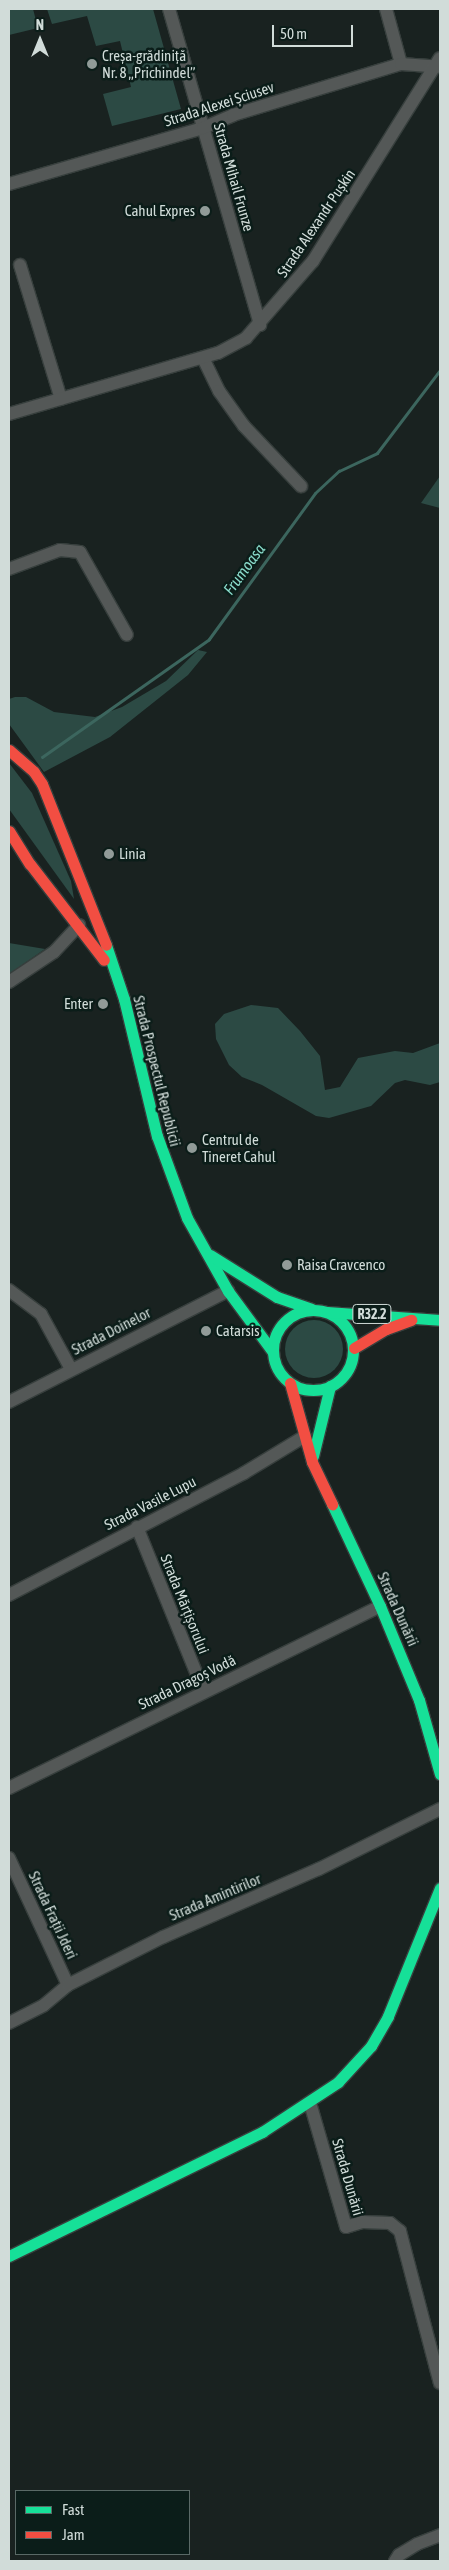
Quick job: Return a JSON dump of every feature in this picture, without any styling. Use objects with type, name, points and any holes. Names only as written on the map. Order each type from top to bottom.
[{"type":"main road","name":"Strada Prospectul Republicii","points":[[9,750],[34,772],[42,784],[86,892],[117,978],[163,1158],[187,1218],[228,1291],[273,1352]]},
{"type":"main road","name":"Strada Prospectul Republicii","points":[[10,836],[79,925],[117,978]]},
{"type":"main road","points":[[60,902],[75,906],[80,904],[86,892]]},
{"type":"main road","points":[[205,1252],[277,1297],[311,1309],[327,1312],[348,1329],[354,1348],[348,1371],[330,1386],[307,1389],[290,1383],[278,1369],[273,1352],[274,1340],[283,1323],[293,1315],[311,1309]]},
{"type":"main road","name":"R32.2","points":[[327,1312],[440,1320]]},
{"type":"main road","name":"R32.2","points":[[354,1348],[386,1329],[417,1318]]},
{"type":"main road","name":"Strada Dunării","points":[[290,1383],[312,1462],[380,1606],[419,1700],[440,1774]]},
{"type":"main road","points":[[312,1462],[330,1386]]},
{"type":"main road","points":[[9,2256],[262,2132],[310,2103],[338,2082],[371,2046],[418,1949],[440,1888]]},
{"type":"street","name":"Strada Mihail Frunze","points":[[169,9],[260,325]]},
{"type":"street","points":[[386,9],[401,64]]},
{"type":"street","name":"Strada Alexei Șciusev","points":[[9,184],[203,128],[233,114],[401,64],[439,64]]},
{"type":"street","name":"Strada Alexandr Pușkin","points":[[9,414],[203,358],[234,346],[260,325],[313,261],[439,64]]},
{"type":"street","points":[[20,265],[62,399]]},
{"type":"street","points":[[203,358],[219,391],[244,426],[301,486]]},
{"type":"street","points":[[9,569],[60,550],[80,552],[126,634]]},
{"type":"street","points":[[9,982],[54,952],[79,925]]},
{"type":"street","points":[[9,1290],[41,1314],[71,1369]]},
{"type":"street","name":"Strada Doinelor","points":[[9,1402],[228,1291]]},
{"type":"street","name":"Strada Vasile Lupu","points":[[9,1596],[137,1527],[258,1466],[305,1436]]},
{"type":"street","name":"Strada Mărțișorului","points":[[137,1527],[204,1692]]},
{"type":"street","name":"Strada Dragoș Vodă","points":[[9,1788],[380,1606]]},
{"type":"street","name":"Strada Amintirilor","points":[[9,2023],[44,2005],[68,1985],[163,1937],[276,1889],[440,1809]]},
{"type":"street","name":"Strada Frații Jderi","points":[[9,1858],[68,1985]]},
{"type":"street","name":"Strada Dunării","points":[[310,2103],[346,2227],[362,2222],[390,2223],[400,2231],[440,2383]]},
{"type":"street","points":[[395,2561],[399,2555],[417,2544],[440,2535]]},
{"type":"green space","points":[[9,9],[33,9],[38,28],[9,35]]},
{"type":"green space","points":[[47,9],[153,9],[181,109],[112,126],[103,94],[131,87],[120,41],[96,46],[87,16],[52,24]]},
{"type":"green space","points":[[440,476],[440,508],[421,503]]},
{"type":"green space","points":[[198,650],[207,652],[188,675],[110,737],[44,772],[9,724],[9,699],[15,697],[26,697],[54,712],[95,717],[122,707],[166,681]]},
{"type":"green space","points":[[9,763],[32,793],[71,881],[74,899],[9,809]]},
{"type":"green space","points":[[9,943],[45,949],[9,974]]},
{"type":"green space","points":[[251,1005],[278,1008],[300,1031],[320,1056],[325,1090],[340,1087],[358,1058],[395,1051],[413,1053],[440,1043],[440,1082],[430,1085],[405,1080],[395,1083],[371,1106],[329,1118],[316,1116],[262,1085],[242,1077],[229,1065],[216,1039],[215,1024],[224,1014]]},
{"type":"green space","points":[[314,1320],[330,1325],[338,1333],[343,1349],[338,1365],[330,1373],[314,1378],[298,1373],[290,1365],[285,1349],[290,1333],[298,1325]]},
{"type":"waterway","name":"Frumoasa","points":[[42,757],[209,639],[315,493],[339,471],[377,453],[440,370]]},
{"type":"traffic: fast","points":[[106,945],[124,999],[157,1136],[187,1218],[228,1291],[273,1352]]},
{"type":"traffic: fast","points":[[210,1255],[277,1297],[311,1309]]},
{"type":"traffic: fast","points":[[313,1310],[328,1313],[341,1322],[350,1335],[353,1350],[350,1365],[341,1378],[328,1387],[313,1390],[298,1387],[285,1378],[276,1365],[273,1350],[276,1335],[285,1322],[298,1313],[313,1310]]},
{"type":"traffic: fast","points":[[327,1312],[440,1320]]},
{"type":"traffic: fast","points":[[313,1456],[330,1386]]},
{"type":"traffic: fast","points":[[332,1504],[380,1606],[419,1700],[440,1774]]},
{"type":"traffic: fast","points":[[9,2256],[262,2132],[338,2082],[371,2046],[388,2016],[440,1888]]},
{"type":"traffic: jam","points":[[9,750],[34,772],[42,784],[106,945]]},
{"type":"traffic: jam","points":[[9,831],[30,864],[104,960]]},
{"type":"traffic: jam","points":[[354,1348],[386,1329],[411,1320]]},
{"type":"traffic: jam","points":[[290,1383],[312,1462],[332,1504]]},
{"type":"place","name":"Creșa-grădiniță Nr. 8 „Prichindel”","points":[[92,64]]},
{"type":"place","name":"Cahul Expres","points":[[205,211]]},
{"type":"place","name":"Linia","points":[[109,854]]},
{"type":"place","name":"Enter","points":[[103,1004]]},
{"type":"place","name":"Centrul de Tineret Cahul","points":[[192,1148]]},
{"type":"place","name":"Raisa Cravcenco","points":[[287,1265]]},
{"type":"place","name":"Catarsis","points":[[206,1331]]}]
